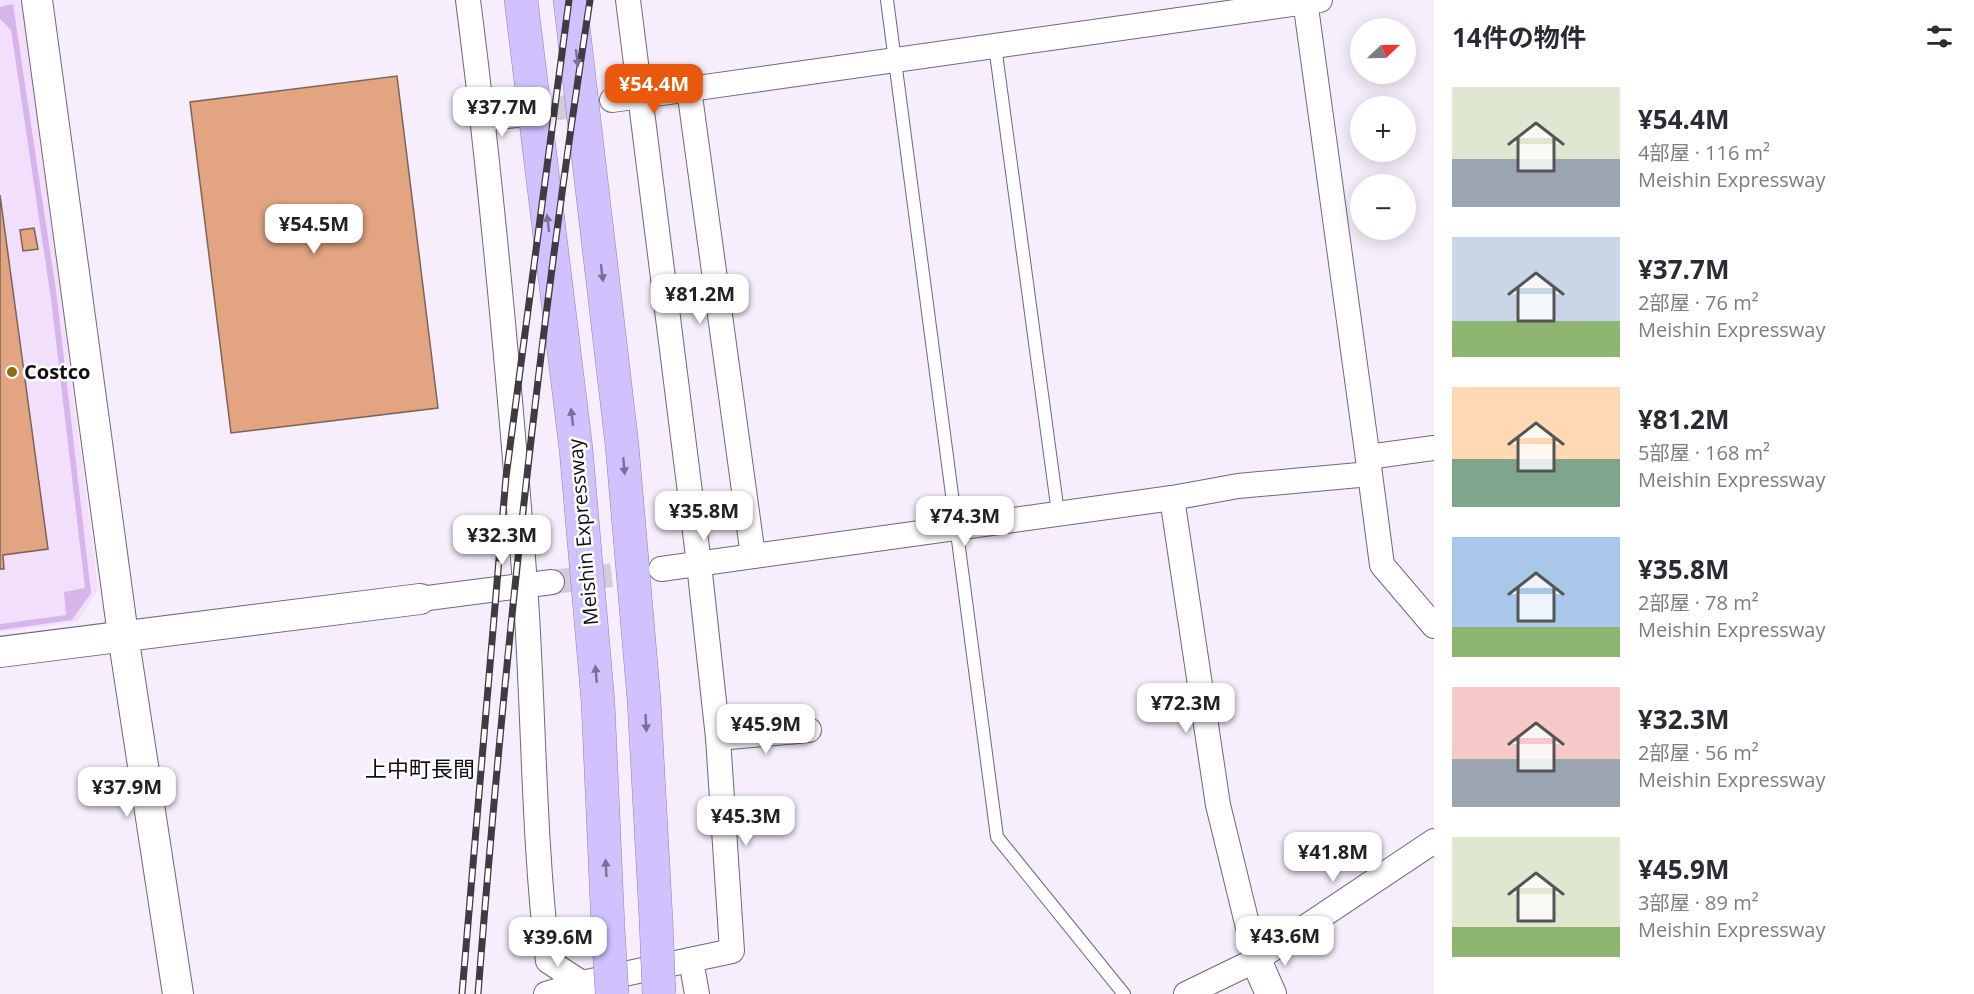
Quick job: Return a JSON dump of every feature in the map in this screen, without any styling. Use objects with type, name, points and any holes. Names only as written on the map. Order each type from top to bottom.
[{"type":"highway","name":"Meishin Expressway","points":[[521,0],[576,449],[598,702],[608,927],[592,990]]},
{"type":"highway","points":[[570,0],[622,445],[644,700],[659,994]]},
{"type":"street","points":[[37,0],[123,635],[178,994]]},
{"type":"street","points":[[468,0],[483,119],[525,585],[540,895],[548,962],[592,990]]},
{"type":"street","points":[[546,994],[592,990],[691,960],[732,951],[718,738],[699,564],[628,0]]},
{"type":"street","points":[[612,100],[1310,1],[1382,565],[1434,626]]},
{"type":"street","points":[[689,89],[753,556]]},
{"type":"street","points":[[483,119],[516,115]]},
{"type":"street","points":[[662,569],[1172,498],[1369,466],[1434,448]]},
{"type":"street","points":[[1172,498],[1218,805],[1256,960],[1271,994]]},
{"type":"street","points":[[0,652],[552,582]]},
{"type":"street","points":[[718,738],[809,730]]},
{"type":"street","points":[[1186,994],[1256,960],[1434,841]]},
{"type":"street","points":[[691,960],[697,994]]},
{"type":"lane","points":[[887,0],[997,837],[1124,994]]},
{"type":"lane","points":[[995,46],[1058,513]]},
{"type":"shaded area","points":[[0,0],[23,0],[98,589],[77,622],[0,632]]},
{"type":"shaded area","points":[[13,4],[57,298],[91,593],[72,620],[0,630],[0,624],[66,615],[64,592],[85,588],[51,299],[11,30],[0,19],[0,7]]},
{"type":"building","points":[[397,76],[438,408],[231,433],[190,102]]},
{"type":"building","name":"Costco","points":[[0,195],[48,549],[3,555],[4,569],[0,569]]},
{"type":"building","points":[[34,228],[38,249],[23,251],[20,230]]},
{"type":"tunnel","points":[[520,114],[598,102]]},
{"type":"tunnel","points":[[552,582],[647,571]]},
{"type":"railway","points":[[462,994],[506,477],[569,0]]},
{"type":"railway","points":[[478,994],[511,620],[539,372],[590,0]]},
{"type":"place","name":"Costco","points":[[12,372]]},
{"type":"district","name":"上中町長間","points":[[420,769]]}]
